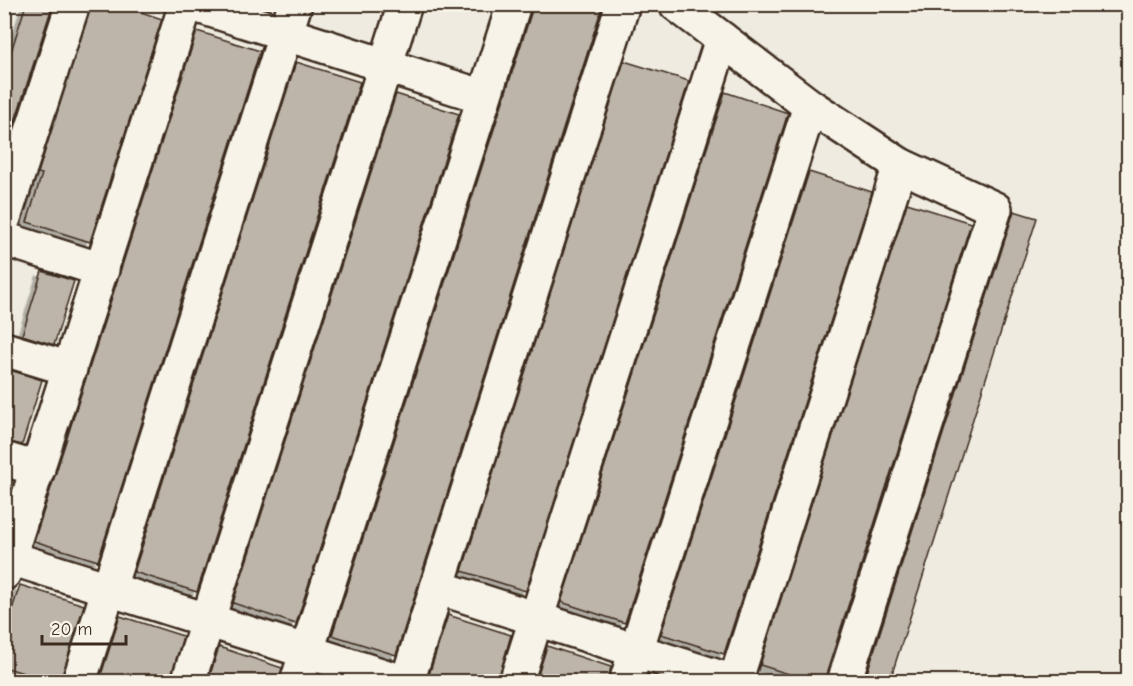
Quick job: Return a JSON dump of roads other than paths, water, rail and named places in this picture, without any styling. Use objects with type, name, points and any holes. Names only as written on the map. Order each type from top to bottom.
[{"type":"street","points":[[4,218],[73,4]]},
{"type":"street","points":[[6,566],[186,4]]},
{"type":"street","points":[[192,4],[290,19],[385,66],[484,97]]},
{"type":"street","points":[[188,681],[405,4]]},
{"type":"street","points":[[302,666],[514,4]]},
{"type":"street","points":[[6,566],[23,562],[208,620],[302,666],[405,681],[623,4]]},
{"type":"street","points":[[676,4],[810,106],[900,165],[995,209],[844,681]]},
{"type":"street","points":[[79,681],[290,19]]},
{"type":"street","points":[[516,681],[722,39]]},
{"type":"street","points":[[626,681],[810,106]]},
{"type":"street","points":[[437,587],[734,681],[900,165]]},
{"type":"street","points":[[4,239],[102,270]]},
{"type":"street","points":[[4,349],[70,369]]},
{"type":"street","points":[[4,459],[38,469]]}]
